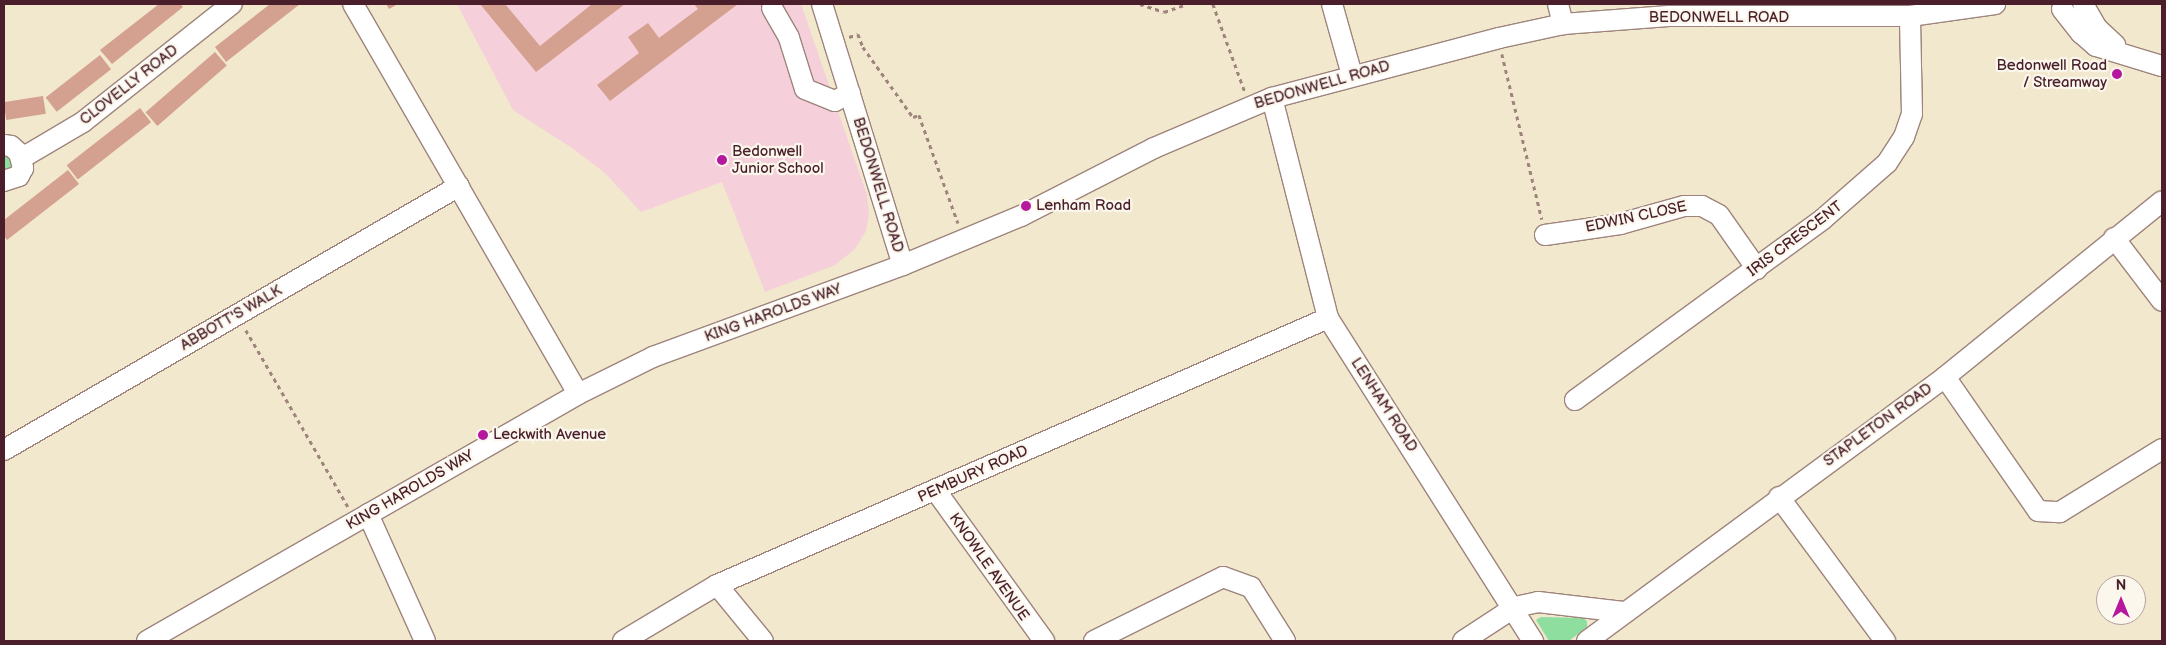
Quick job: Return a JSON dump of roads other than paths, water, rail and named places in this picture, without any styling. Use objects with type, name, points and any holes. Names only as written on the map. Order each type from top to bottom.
[{"type":"street","name":"CLOVELLY ROAD","points":[[22,158],[83,122],[232,4]]},
{"type":"street","points":[[352,4],[578,394]]},
{"type":"street","name":"BEDONWELL ROAD","points":[[822,4],[903,265],[1021,216],[1154,148],[1250,106],[1352,75],[1499,38],[1563,24],[1669,16],[1910,16],[1958,6],[1995,4]]},
{"type":"street","points":[[1332,4],[1352,75]]},
{"type":"street","points":[[1558,4],[1563,24]]},
{"type":"street","points":[[2084,4],[2097,28],[2128,56]]},
{"type":"street","points":[[2063,6],[2081,33],[2096,46],[2162,66]]},
{"type":"street","points":[[772,8],[789,38],[805,89],[835,101],[850,93]]},
{"type":"street","name":"IRIS CRESCENT","points":[[1575,400],[1757,269],[1872,180],[1904,137],[1913,106],[1910,16]]},
{"type":"street","name":"LENHAM ROAD","points":[[1272,98],[1328,318],[1515,607],[1534,641]]},
{"type":"street","points":[[4,145],[15,149],[22,158],[21,174],[4,181]]},
{"type":"street","name":"ABBOTT'S WALK","points":[[4,450],[459,186]]},
{"type":"street","name":"STAPLETON ROAD","points":[[1586,641],[1944,377],[2162,201]]},
{"type":"street","name":"EDWIN CLOSE","points":[[1545,235],[1620,224],[1684,206],[1702,206],[1719,215],[1757,269]]},
{"type":"street","points":[[2114,238],[2162,301]]},
{"type":"street","name":"KING HAROLDS WAY","points":[[147,641],[578,394],[653,357],[903,265]]},
{"type":"street","name":"PEMBURY ROAD","points":[[622,641],[717,585],[936,491],[1328,318]]},
{"type":"street","points":[[1944,377],[2038,511],[2060,512],[2162,449]]},
{"type":"street","name":"KNOWLE AVENUE","points":[[936,491],[1044,641]]},
{"type":"street","points":[[1779,497],[1885,641]]},
{"type":"street","points":[[362,518],[425,641]]},
{"type":"street","points":[[1094,641],[1223,577],[1251,587],[1285,641]]},
{"type":"street","points":[[717,585],[763,641]]},
{"type":"street","points":[[1463,641],[1515,607],[1538,602],[1623,612]]},
{"type":"place","name":"Bedonwell Road / Streamway","points":[[2117,74]]},
{"type":"place","name":"Bedonwell Junior School","points":[[722,160]]},
{"type":"place","name":"Lenham Road","points":[[1026,206]]},
{"type":"place","name":"Leckwith Avenue","points":[[483,435]]}]
